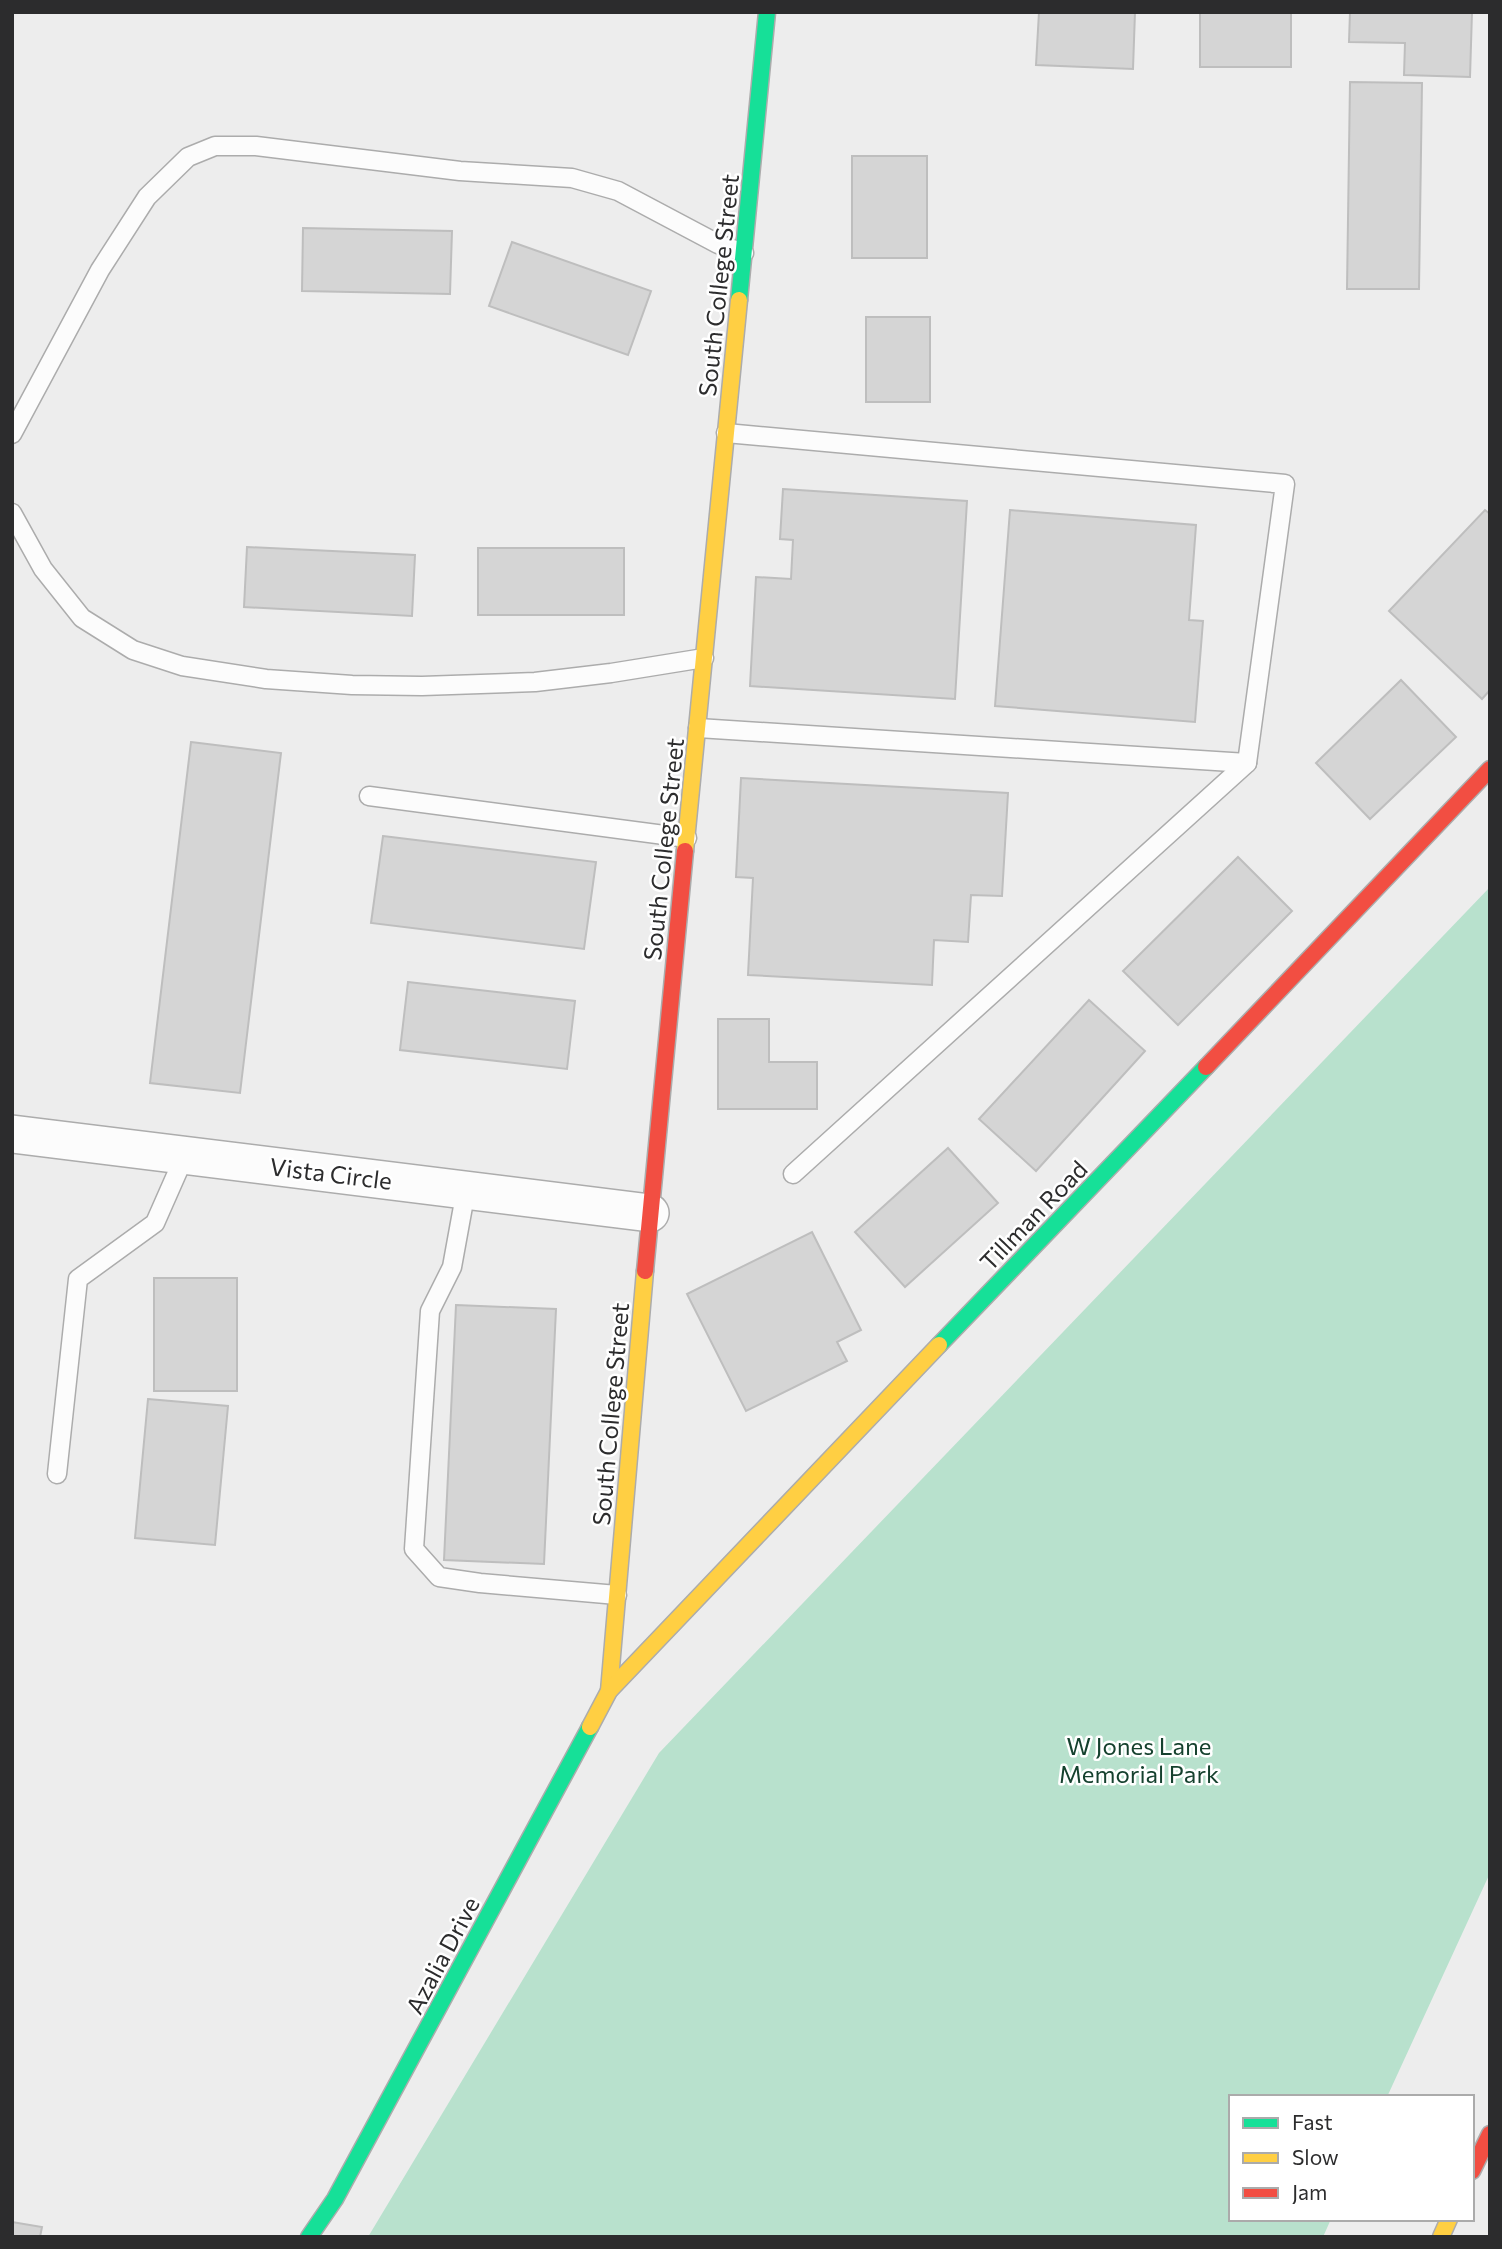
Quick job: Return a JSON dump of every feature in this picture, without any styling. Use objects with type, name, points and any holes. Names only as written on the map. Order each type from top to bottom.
[{"type":"street","name":"South College Street","points":[[609,1691],[650,1213],[767,12]]},
{"type":"street","name":"Tillman Road","points":[[609,1691],[1490,769]]},
{"type":"street","name":"Vista Circle","points":[[12,1133],[650,1213]]},
{"type":"street","name":"Azalia Drive","points":[[309,2237],[335,2199],[609,1691]]},
{"type":"street","points":[[1474,2167],[1490,2134]]},
{"type":"street","points":[[1441,2237],[1448,2221]]},
{"type":"lane","points":[[12,434],[100,270],[147,197],[188,157],[215,146],[256,146],[460,171],[533,173],[572,178],[618,191],[718,244],[744,253]]},
{"type":"lane","points":[[726,433],[1285,484],[1247,763],[793,1174]]},
{"type":"lane","points":[[12,513],[43,569],[82,618],[133,650],[183,666],[266,679],[352,685],[422,686],[535,682],[704,658]]},
{"type":"lane","points":[[698,728],[1247,763]]},
{"type":"lane","points":[[369,796],[687,838]]},
{"type":"lane","points":[[57,1475],[78,1279],[155,1223],[185,1155]]},
{"type":"lane","points":[[466,1190],[452,1267],[430,1311],[414,1549],[439,1577],[617,1595]]},
{"type":"green space","name":"W Jones Lane Memorial Park","points":[[1490,887],[1490,1873],[1388,2095],[1229,2095],[1229,2221],[1330,2221],[1323,2237],[368,2237],[659,1753]]},
{"type":"building","points":[[1039,12],[1135,12],[1133,69],[1036,65]]},
{"type":"building","points":[[1200,12],[1291,12],[1291,67],[1200,67]]},
{"type":"building","points":[[1350,12],[1472,12],[1470,77],[1404,75],[1405,43],[1349,42]]},
{"type":"building","points":[[1350,82],[1422,83],[1419,289],[1347,289]]},
{"type":"building","points":[[852,156],[927,156],[927,258],[852,258]]},
{"type":"building","points":[[303,228],[452,231],[450,294],[302,291]]},
{"type":"building","points":[[512,242],[651,291],[628,355],[489,306]]},
{"type":"building","points":[[866,317],[930,317],[930,402],[866,402]]},
{"type":"building","points":[[783,489],[967,501],[955,699],[750,686],[756,577],[791,579],[793,540],[780,539]]},
{"type":"building","points":[[1010,510],[1196,525],[1189,620],[1203,621],[1195,722],[995,706]]},
{"type":"building","points":[[1485,510],[1490,514],[1490,690],[1482,699],[1389,611]]},
{"type":"building","points":[[247,547],[415,555],[412,616],[244,607]]},
{"type":"building","points":[[478,548],[624,548],[624,615],[478,615]]},
{"type":"building","points":[[1401,680],[1456,737],[1370,819],[1316,763]]},
{"type":"building","points":[[191,742],[281,753],[240,1093],[150,1083]]},
{"type":"building","points":[[741,778],[1008,793],[1002,896],[971,895],[968,942],[934,940],[932,985],[748,975],[753,878],[736,877]]},
{"type":"building","points":[[383,836],[596,862],[584,949],[371,923]]},
{"type":"building","points":[[1238,857],[1292,911],[1178,1025],[1123,971]]},
{"type":"building","points":[[408,982],[575,1001],[567,1069],[400,1050]]},
{"type":"building","points":[[1089,1000],[1145,1051],[1036,1171],[979,1119]]},
{"type":"building","points":[[718,1019],[769,1019],[769,1062],[817,1062],[817,1109],[718,1109]]},
{"type":"building","points":[[948,1148],[998,1203],[905,1287],[855,1232]]},
{"type":"building","points":[[812,1232],[861,1330],[837,1342],[847,1361],[746,1411],[687,1294]]},
{"type":"building","points":[[154,1278],[237,1278],[237,1391],[154,1391]]},
{"type":"building","points":[[456,1305],[556,1309],[544,1564],[444,1560]]},
{"type":"building","points":[[148,1399],[228,1406],[215,1545],[135,1538]]},
{"type":"building","points":[[12,2222],[42,2227],[40,2237],[12,2237]]},
{"type":"traffic: fast","points":[[739,300],[767,12]]},
{"type":"traffic: fast","points":[[939,1345],[1206,1067]]},
{"type":"traffic: fast","points":[[309,2237],[335,2199],[590,1727]]},
{"type":"traffic: slow","points":[[685,851],[739,300]]},
{"type":"traffic: slow","points":[[609,1691],[645,1271]]},
{"type":"traffic: slow","points":[[590,1727],[609,1691],[939,1345]]},
{"type":"traffic: slow","points":[[1441,2237],[1448,2221]]},
{"type":"traffic: jam","points":[[1206,1067],[1490,769]]},
{"type":"traffic: jam","points":[[645,1271],[685,851]]},
{"type":"traffic: jam","points":[[1474,2167],[1490,2134]]}]
